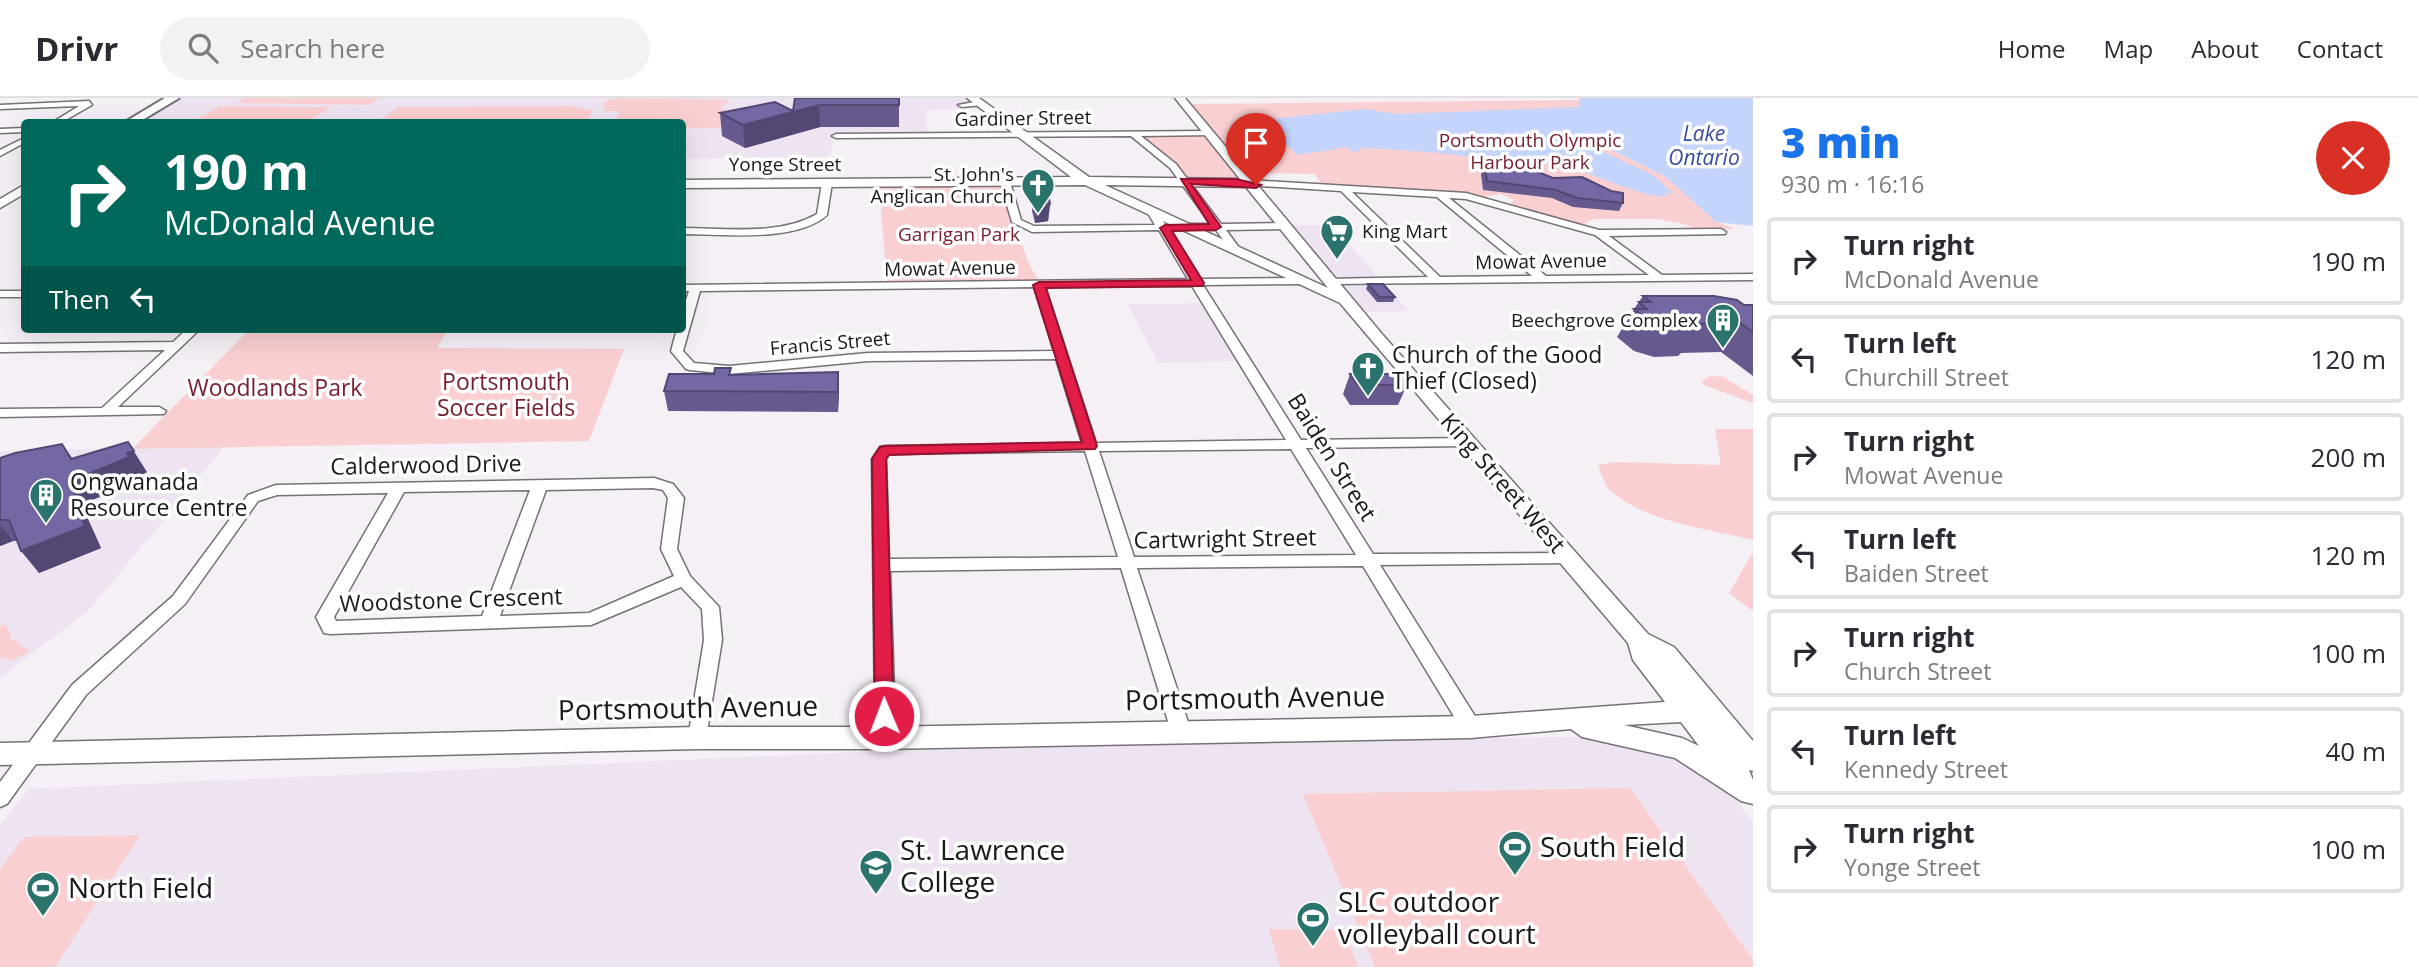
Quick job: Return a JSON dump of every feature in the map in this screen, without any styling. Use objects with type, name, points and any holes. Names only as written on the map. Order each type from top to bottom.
[{"type":"main road","points":[[134,119],[171,98]]},
{"type":"main road","name":"King Street West","points":[[1180,98],[1346,302],[1640,640],[1642,654],[1753,760]]},
{"type":"main road","points":[[971,102],[1025,134],[1086,181],[1346,302]]},
{"type":"main road","name":"Yonge Street","points":[[686,184],[1086,181],[1249,183]]},
{"type":"main road","points":[[0,204],[21,191]]},
{"type":"main road","points":[[1280,271],[1329,281]]},
{"type":"main road","name":"King Street West","points":[[1699,711],[1752,794]]},
{"type":"main road","name":"Portsmouth Avenue","points":[[0,754],[698,738],[880,738],[1471,727],[1699,711]]},
{"type":"main road","points":[[1559,722],[1682,749],[1752,794]]},
{"type":"street","points":[[0,107],[89,103],[62,119]]},
{"type":"street","points":[[0,131],[21,130]]},
{"type":"street","points":[[1132,133],[1173,166],[1235,249]]},
{"type":"street","name":"Gardiner Street","points":[[836,136],[1210,133]]},
{"type":"street","points":[[0,153],[21,142]]},
{"type":"street","points":[[1005,182],[1017,222],[1032,229],[1284,226]]},
{"type":"street","points":[[686,231],[789,228],[809,223],[822,215],[827,183]]},
{"type":"street","name":"Yonge Street","points":[[1249,183],[1439,194],[1487,200],[1599,233],[1721,232]]},
{"type":"street","points":[[1345,190],[1437,280]]},
{"type":"street","points":[[1439,194],[1543,279]]},
{"type":"street","name":"Baiden Street","points":[[1153,213],[1165,228],[1471,727]]},
{"type":"street","points":[[1599,233],[1660,278]]},
{"type":"street","name":"Mowat Avenue","points":[[1329,281],[1753,277]]},
{"type":"street","name":"Mowat Avenue","points":[[689,288],[1301,281]]},
{"type":"street","points":[[1039,285],[1181,731]]},
{"type":"street","points":[[0,294],[21,294]]},
{"type":"street","points":[[105,412],[190,333]]},
{"type":"street","name":"Francis Street","points":[[680,333],[677,351],[690,366],[705,369],[759,369],[868,357],[1060,355]]},
{"type":"street","points":[[0,348],[175,346]]},
{"type":"street","points":[[0,413],[159,411]]},
{"type":"street","points":[[880,738],[885,721],[879,459],[885,450],[1467,442]]},
{"type":"street","name":"Calderwood Drive","points":[[0,798],[79,691],[179,600],[253,498],[276,490],[654,483],[668,486],[676,498],[669,549],[682,579],[710,607],[713,640],[698,738]]},
{"type":"street","points":[[489,622],[539,487]]},
{"type":"street","name":"Woodstone Crescent","points":[[398,489],[324,617],[330,628],[591,619],[682,579]]},
{"type":"street","name":"Cartwright Street","points":[[882,565],[1568,558]]},
{"type":"shaded area","points":[[183,98],[966,98],[981,108],[926,110],[927,134],[834,134],[830,157],[686,159],[686,119],[148,119]]},
{"type":"shaded area","points":[[1291,225],[1331,225],[1379,278],[1336,278]]},
{"type":"shaded area","points":[[1340,285],[1384,285],[1409,311],[1362,312]]},
{"type":"shaded area","points":[[1203,303],[1237,361],[1158,363],[1128,304]]},
{"type":"shaded area","points":[[224,447],[89,610],[0,678],[0,451]]},
{"type":"shaded area","name":"St. Lawrence College","points":[[1567,737],[1626,741],[1667,750],[1722,782],[1753,822],[1753,967],[0,967],[0,826],[28,789],[904,750]]},
{"type":"green space","points":[[245,98],[379,98],[370,105],[236,103]]},
{"type":"green space","points":[[617,98],[729,100],[720,109],[726,110],[720,128],[686,128],[686,119],[616,119],[620,111],[605,111],[602,103]]},
{"type":"green space","name":"Portsmouth Olympic Harbour Park","points":[[1582,100],[1580,110],[1603,146],[1661,173],[1722,224],[1735,229],[1694,229],[1685,224],[1658,219],[1593,219],[1582,225],[1510,204],[1514,200],[1501,194],[1484,197],[1323,186],[1315,174],[1245,173],[1192,104]]},
{"type":"green space","points":[[220,106],[331,107],[313,119],[197,119]]},
{"type":"green space","points":[[573,106],[593,111],[588,119],[383,119],[398,107]]},
{"type":"green space","points":[[1198,135],[1216,146],[1237,178],[1187,179],[1141,137]]},
{"type":"green space","name":"Garrigan Park","points":[[879,184],[1000,185],[1029,264],[1039,281],[887,284]]},
{"type":"green space","points":[[246,333],[446,333],[437,348],[624,349],[589,441],[132,449]]},
{"type":"green space","points":[[1711,376],[1723,377],[1753,395],[1753,403],[1704,385],[1702,381]]},
{"type":"green space","points":[[1715,429],[1753,429],[1753,540],[1678,523],[1641,510],[1610,490],[1604,482],[1598,465],[1617,462],[1721,465]]},
{"type":"green space","points":[[1753,552],[1753,611],[1729,593]]},
{"type":"green space","points":[[6,624],[12,641],[17,640],[20,646],[31,650],[13,660],[0,657],[0,626]]},
{"type":"green space","name":"South Field","points":[[1630,788],[1753,960],[1753,967],[1375,967],[1303,794]]},
{"type":"green space","name":"North Field","points":[[140,835],[55,967],[0,967],[0,870],[24,837]]},
{"type":"green space","name":"SLC outdoor volleyball court","points":[[1269,929],[1344,930],[1358,967],[1280,967]]},
{"type":"water","name":"Lake Ontario","points":[[1579,98],[1753,98],[1753,226],[1716,222],[1666,177],[1602,145],[1602,142],[1582,142],[1653,175],[1674,194],[1664,193],[1667,197],[1641,192],[1558,166],[1445,154],[1359,148],[1361,152],[1350,151],[1348,147],[1297,155],[1263,120],[1364,109],[1398,114],[1580,107]]},
{"type":"building","points":[[795,98],[899,98],[899,105],[819,105],[743,125],[720,113],[775,102],[793,111]]},
{"type":"building","points":[[1485,166],[1530,169],[1553,178],[1582,177],[1611,191],[1623,193],[1623,203],[1577,198],[1556,190],[1487,181]]},
{"type":"building","points":[[1034,194],[1048,194],[1050,204],[1037,206]]},
{"type":"building","points":[[1368,284],[1383,284],[1395,297],[1379,297]]},
{"type":"building","points":[[1643,296],[1714,296],[1753,305],[1753,332],[1740,323],[1692,324],[1697,327],[1672,328],[1651,322],[1634,309],[1647,309],[1639,302],[1651,302]]},
{"type":"building","points":[[715,368],[731,368],[729,375],[838,372],[838,392],[664,391],[669,374],[714,374]]},
{"type":"building","points":[[1350,374],[1398,374],[1407,385],[1358,385]]},
{"type":"building","points":[[128,442],[134,451],[127,453],[129,457],[72,481],[79,493],[72,496],[85,526],[21,551],[9,520],[0,520],[0,458],[62,444],[71,459]]},
{"type":"place","name":"St. John's Anglican Church","points":[[1038,215]]},
{"type":"place","name":"King Mart","points":[[1337,261]]},
{"type":"place","name":"Beechgrove Complex","points":[[1723,350]]},
{"type":"place","name":"Church of the Good Thief (Closed)","points":[[1368,398]]},
{"type":"place","name":"Ongwanada Resource Centre","points":[[46,525]]},
{"type":"place","name":"South Field","points":[[1515,877]]},
{"type":"place","name":"St. Lawrence College","points":[[876,896]]},
{"type":"place","name":"North Field","points":[[43,918]]},
{"type":"place","name":"SLC outdoor volleyball court","points":[[1313,948]]},
{"type":"route","points":[[884,716],[879,459],[885,450],[1090,446],[1039,285],[1199,283],[1165,228],[1216,227],[1184,181],[1236,181],[1256,185]]},
{"type":"park label","name":"Woodlands Park","points":[[275,388]]},
{"type":"park label","name":"Portsmouth Soccer Fields","points":[[506,395]]}]
